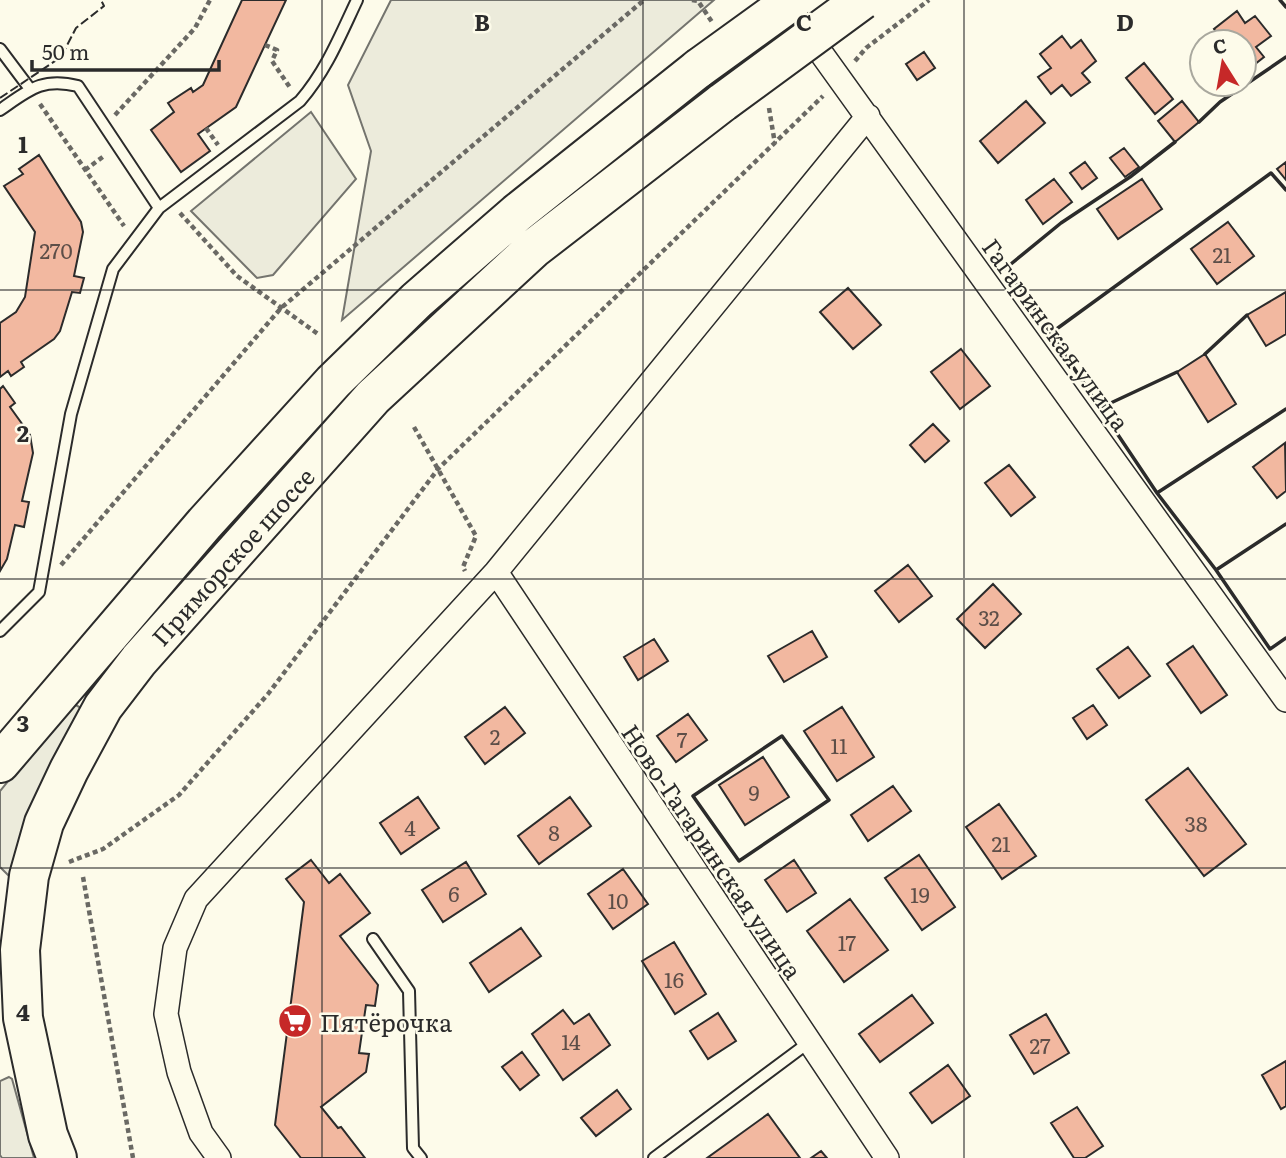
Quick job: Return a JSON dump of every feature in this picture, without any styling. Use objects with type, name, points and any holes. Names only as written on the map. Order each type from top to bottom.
[{"type":"highway","name":"Приморское шоссе","points":[[0,763],[205,523],[333,382],[417,300],[517,213],[699,68],[793,0]]},
{"type":"highway","name":"Приморское шоссе","points":[[57,1158],[48,1135],[23,1018],[20,950],[29,876],[44,823],[103,707],[139,660],[373,397],[533,249],[723,102],[862,0]]},
{"type":"highway","points":[[0,899],[20,950]]},
{"type":"highway","points":[[0,1061],[14,1048],[23,1018]]},
{"type":"street","name":"Гагаринская улица","points":[[783,0],[1286,700]]},
{"type":"street","points":[[219,1158],[201,1133],[179,1072],[166,1014],[175,948],[196,899],[496,572],[868,116]]},
{"type":"street","name":"Ново-Гагаринская улица","points":[[496,572],[887,1158]]},
{"type":"lane","points":[[0,631],[39,592],[71,414],[113,269],[164,204],[300,101],[316,83],[328,62],[357,0]]},
{"type":"lane","points":[[0,49],[30,89]]},
{"type":"lane","points":[[0,110],[30,89],[57,81],[78,86],[104,126],[164,204]]},
{"type":"lane","points":[[373,939],[409,991],[413,1148],[421,1158]]},
{"type":"lane","points":[[654,1158],[808,1043]]},
{"type":"path","points":[[104,126],[195,28],[210,0]]},
{"type":"path","points":[[39,592],[281,308],[644,0]]},
{"type":"path","points":[[69,862],[103,849],[179,795],[268,694],[439,469],[776,145],[866,48],[929,0]]},
{"type":"path","points":[[265,45],[277,50],[272,61],[300,101]]},
{"type":"path","points":[[30,89],[134,242]]},
{"type":"path","points":[[164,204],[237,276],[318,334]]},
{"type":"path","points":[[414,427],[476,536],[463,567],[478,592]]},
{"type":"path","points":[[83,877],[133,1158]]},
{"type":"shaded area","points":[[391,0],[714,0],[342,320],[371,151],[348,85]]},
{"type":"shaded area","points":[[311,112],[356,179],[273,275],[257,278],[191,211]]},
{"type":"shaded area","points":[[72,703],[83,709],[12,879],[0,867],[0,791]]},
{"type":"shaded area","points":[[9,1077],[12,1079],[34,1158],[2,1158],[0,1155],[0,1081]]},
{"type":"building","points":[[242,0],[286,0],[236,107],[198,134],[210,151],[181,172],[151,130],[174,112],[168,103],[191,88],[193,92],[203,85]]},
{"type":"building","points":[[1237,11],[1245,23],[1255,16],[1271,36],[1258,46],[1258,28],[1215,28]]},
{"type":"building","points":[[1062,36],[1071,48],[1081,40],[1096,61],[1082,73],[1090,82],[1071,96],[1062,85],[1051,94],[1038,77],[1051,68],[1040,54]]},
{"type":"building","points":[[1258,50],[1264,57],[1258,62]]},
{"type":"building","points":[[924,52],[935,68],[917,80],[906,64]]},
{"type":"building","points":[[1144,63],[1173,99],[1155,114],[1126,78]]},
{"type":"building","points":[[1026,101],[1045,123],[998,163],[980,141]]},
{"type":"building","points":[[1182,101],[1199,122],[1175,142],[1158,121]]},
{"type":"building","points":[[1124,148],[1139,167],[1125,177],[1110,158]]},
{"type":"building","points":[[39,155],[81,222],[83,232],[74,276],[84,278],[80,293],[72,292],[60,331],[54,339],[21,362],[24,367],[11,376],[8,371],[0,377],[0,323],[16,312],[25,297],[35,232],[4,186],[23,174],[19,169]]},
{"type":"building","points":[[1085,162],[1097,178],[1082,189],[1070,173]]},
{"type":"building","points":[[1286,162],[1286,180],[1277,169]]},
{"type":"building","points":[[1054,179],[1072,202],[1043,224],[1026,200]]},
{"type":"building","points":[[1142,179],[1162,209],[1118,239],[1097,209]]},
{"type":"building","points":[[1228,222],[1254,256],[1217,284],[1191,249]]},
{"type":"building","points":[[848,288],[881,325],[853,349],[820,312]]},
{"type":"building","points":[[1286,292],[1286,334],[1266,346],[1247,315]]},
{"type":"building","points":[[961,349],[990,386],[960,409],[931,372]]},
{"type":"building","points":[[1205,354],[1236,404],[1208,422],[1177,372]]},
{"type":"building","points":[[3,386],[15,403],[10,407],[30,435],[33,453],[22,501],[29,502],[24,527],[15,525],[7,559],[0,571],[0,389]]},
{"type":"building","points":[[933,424],[949,441],[925,462],[910,445]]},
{"type":"building","points":[[1285,443],[1286,491],[1277,498],[1253,467]]},
{"type":"building","points":[[1009,465],[1035,497],[1011,516],[985,483]]},
{"type":"building","points":[[908,565],[932,596],[899,622],[875,591]]},
{"type":"building","points":[[993,584],[1021,614],[985,648],[957,619]]},
{"type":"building","points":[[812,631],[827,657],[784,682],[768,656]]},
{"type":"building","points":[[654,639],[668,661],[638,680],[624,657]]},
{"type":"building","points":[[1193,646],[1227,695],[1201,713],[1167,664]]},
{"type":"building","points":[[1128,647],[1150,676],[1119,698],[1097,669]]},
{"type":"building","points":[[1093,705],[1107,725],[1087,739],[1073,718]]},
{"type":"building","points":[[505,707],[525,733],[485,764],[465,737]]},
{"type":"building","points":[[842,707],[874,757],[837,781],[804,731]]},
{"type":"building","points":[[688,714],[707,740],[676,762],[657,736]]},
{"type":"building","points":[[763,757],[789,797],[745,825],[719,785]]},
{"type":"building","points":[[1188,768],[1246,844],[1204,876],[1146,800]]},
{"type":"building","points":[[893,786],[911,811],[868,841],[851,815]]},
{"type":"building","points":[[418,797],[439,828],[401,854],[380,823]]},
{"type":"building","points":[[570,797],[591,826],[539,864],[518,836]]},
{"type":"building","points":[[999,804],[1036,856],[1002,879],[966,827]]},
{"type":"building","points":[[919,855],[955,907],[922,930],[885,878]]},
{"type":"building","points":[[311,860],[329,883],[340,874],[370,913],[340,936],[378,985],[375,1006],[366,1005],[359,1053],[369,1054],[366,1072],[321,1107],[365,1158],[301,1158],[275,1125],[304,902],[286,879]]},
{"type":"building","points":[[794,860],[816,893],[787,912],[765,880]]},
{"type":"building","points":[[466,862],[486,894],[443,922],[422,890]]},
{"type":"building","points":[[623,869],[648,904],[613,929],[588,894]]},
{"type":"building","points":[[850,899],[888,950],[844,982],[807,931]]},
{"type":"building","points":[[521,928],[541,956],[489,992],[470,963]]},
{"type":"building","points":[[674,942],[706,994],[675,1014],[642,961]]},
{"type":"building","points":[[912,995],[933,1023],[880,1062],[859,1034]]},
{"type":"building","points":[[563,1010],[574,1024],[589,1014],[610,1045],[563,1080],[532,1034]]},
{"type":"building","points":[[718,1013],[736,1041],[708,1059],[690,1031]]},
{"type":"building","points":[[1046,1014],[1069,1053],[1034,1074],[1010,1035]]},
{"type":"building","points":[[522,1052],[539,1075],[520,1090],[502,1067]]},
{"type":"building","points":[[1286,1061],[1286,1106],[1281,1109],[1262,1075]]},
{"type":"building","points":[[948,1065],[970,1096],[932,1123],[910,1093]]},
{"type":"building","points":[[617,1090],[631,1109],[596,1136],[581,1118]]},
{"type":"building","points":[[1077,1107],[1103,1146],[1085,1158],[1074,1158],[1051,1123]]},
{"type":"building","points":[[768,1114],[800,1158],[707,1158]]},
{"type":"building","points":[[821,1151],[827,1158],[811,1158]]},
{"type":"fence","points":[[0,98],[61,57],[76,28],[104,6],[101,0]]},
{"type":"wall","points":[[1280,0],[1286,7]]},
{"type":"wall","points":[[1199,122],[1220,102],[1286,57]]},
{"type":"wall","points":[[1175,142],[1130,177],[1061,223],[1006,268],[1051,333],[1271,173],[1286,190]]},
{"type":"wall","points":[[1205,354],[1247,315]]},
{"type":"wall","points":[[1051,333],[1100,408],[1177,372]]},
{"type":"wall","points":[[1100,408],[1157,493],[1286,409]]},
{"type":"wall","points":[[1157,493],[1216,570],[1286,524]]},
{"type":"wall","points":[[1216,570],[1270,649],[1286,638]]},
{"type":"wall","points":[[782,736],[829,800],[739,861],[693,796],[782,736]]},
{"type":"place","name":"Пятёрочка","points":[[295,1021]]}]
